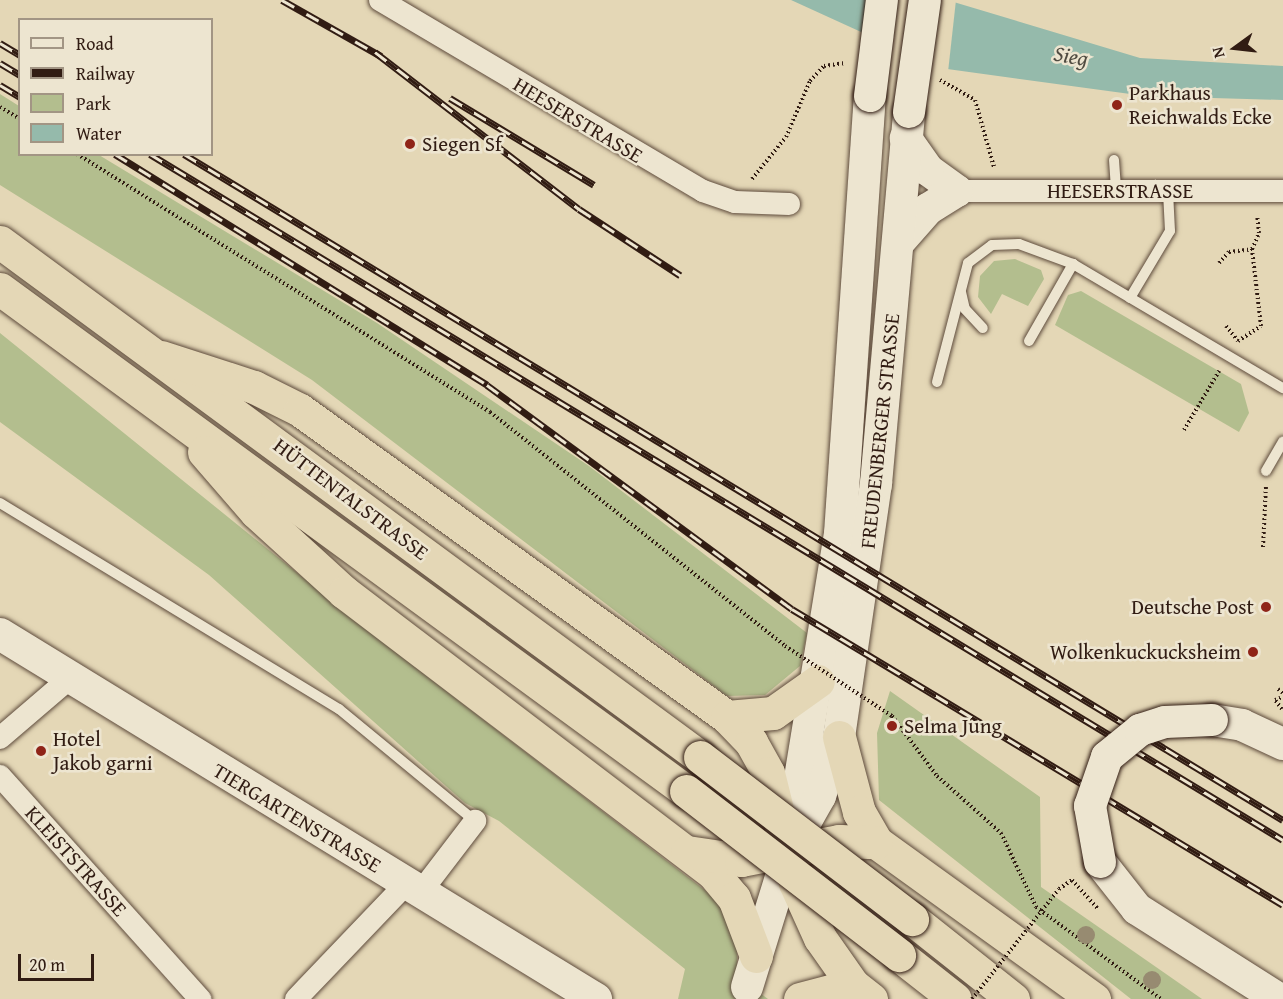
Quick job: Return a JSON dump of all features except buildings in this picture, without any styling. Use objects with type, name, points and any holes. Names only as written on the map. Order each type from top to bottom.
[{"type":"highway","name":"HÜTTENTALSTRASSE","points":[[0,242],[160,357],[700,757],[1013,999]]},
{"type":"highway","name":"HÜTTENTALSTRASSE","points":[[0,289],[170,411],[686,791],[955,999]]},
{"type":"highway","points":[[160,357],[255,387],[300,410],[727,717],[751,742],[768,773],[808,914],[862,992],[800,999]]},
{"type":"highway","points":[[170,411],[256,512],[344,592],[687,852],[734,898],[756,956]]},
{"type":"highway","points":[[727,717],[772,713],[819,681]]},
{"type":"highway","points":[[839,737],[859,812],[876,842],[1095,999]]},
{"type":"highway","points":[[687,852],[741,860],[839,841],[876,842]]},
{"type":"main road","name":"FREUDENBERGER STRASSE","points":[[747,987],[789,851],[796,782],[819,681],[840,534],[870,96],[882,0]]},
{"type":"main road","name":"FREUDENBERGER STRASSE","points":[[789,851],[820,796],[839,737],[876,484],[899,242],[907,125],[925,0]]},
{"type":"main road","points":[[899,242],[928,209],[957,191],[928,170],[907,125]]},
{"type":"main road","name":"TIERGARTENSTRASSE","points":[[0,634],[596,999]]},
{"type":"main road","points":[[1279,999],[1137,909],[1100,862],[1090,806],[1107,757],[1140,730],[1165,722],[1212,720],[1242,725],[1283,744]]},
{"type":"street","name":"HEESERSTRASSE","points":[[380,0],[651,163],[735,202],[789,204]]},
{"type":"street","name":"HEESERSTRASSE","points":[[957,191],[1283,191]]},
{"type":"street","points":[[0,738],[70,678]]},
{"type":"street","name":"KLEISTSTRASSE","points":[[0,776],[200,999]]},
{"type":"street","points":[[296,999],[413,889],[476,821]]},
{"type":"lane","points":[[1114,160],[1116,191]]},
{"type":"lane","points":[[1130,298],[1170,231],[1168,191]]},
{"type":"lane","points":[[937,382],[960,283],[968,263],[992,245],[1019,244],[1073,264],[1283,388]]},
{"type":"lane","points":[[1029,341],[1073,264]]},
{"type":"lane","points":[[960,283],[964,309],[983,328]]},
{"type":"lane","points":[[1266,471],[1283,441]]},
{"type":"lane","points":[[0,503],[339,709],[476,821]]},
{"type":"path","points":[[735,202],[786,137],[810,81],[824,66],[849,62]]},
{"type":"path","points":[[930,74],[975,100],[1000,191]]},
{"type":"path","points":[[0,107],[18,118]]},
{"type":"path","points":[[80,156],[490,412],[785,646],[892,716],[937,777],[1001,833],[1036,907],[1161,999]]},
{"type":"path","points":[[1226,326],[1238,341],[1260,326],[1252,249],[1259,233],[1254,191]]},
{"type":"path","points":[[1219,264],[1228,252],[1252,249]]},
{"type":"path","points":[[1184,430],[1219,371]]},
{"type":"path","points":[[1263,548],[1266,471]]},
{"type":"path","points":[[1278,689],[1283,695],[1275,700],[1283,710]]},
{"type":"path","points":[[972,999],[1059,889]]},
{"type":"green space","points":[[0,94],[18,105],[18,156],[101,156],[377,323],[589,466],[807,633],[800,666],[765,695],[727,696],[312,380],[0,185]]},
{"type":"green space","points":[[1015,259],[1041,270],[1044,279],[1028,306],[1002,294],[991,314],[978,297],[980,276],[994,261]]},
{"type":"green space","points":[[1081,291],[1241,384],[1249,413],[1239,432],[1055,325],[1068,295]]},
{"type":"green space","points":[[0,333],[389,647],[737,915],[737,976],[768,999],[678,999],[685,969],[499,821],[465,803],[209,575],[0,422]]},
{"type":"green space","points":[[890,691],[1040,797],[1041,887],[1202,999],[1131,999],[879,800],[877,733]]},
{"type":"water","name":"Sieg","points":[[791,0],[947,0],[1140,58],[1283,66],[1283,100],[1145,96],[940,68]]},
{"type":"pier","points":[[866,0],[956,0],[948,72],[861,37]]},
{"type":"railway","points":[[282,0],[381,56]]},
{"type":"railway","points":[[0,43],[18,54]]},
{"type":"railway","points":[[375,52],[579,209],[680,275]]},
{"type":"railway","points":[[0,63],[18,74]]},
{"type":"railway","points":[[0,85],[18,96]]},
{"type":"railway","points":[[450,98],[594,185]]},
{"type":"railway","points":[[118,156],[487,385],[792,609],[1283,905]]},
{"type":"railway","points":[[153,156],[1283,840]]},
{"type":"railway","points":[[187,156],[1283,820]]},
{"type":"place","name":"Parkhaus Reichwalds Ecke","points":[[1117,105]]},
{"type":"place","name":"Siegen Sf","points":[[410,144]]},
{"type":"place","name":"Deutsche Post","points":[[1266,607]]},
{"type":"place","name":"Wolkenkuckucksheim","points":[[1253,652]]},
{"type":"place","name":"Selma Jung","points":[[892,726]]},
{"type":"place","name":"Hotel Jakob garni","points":[[41,751]]}]
